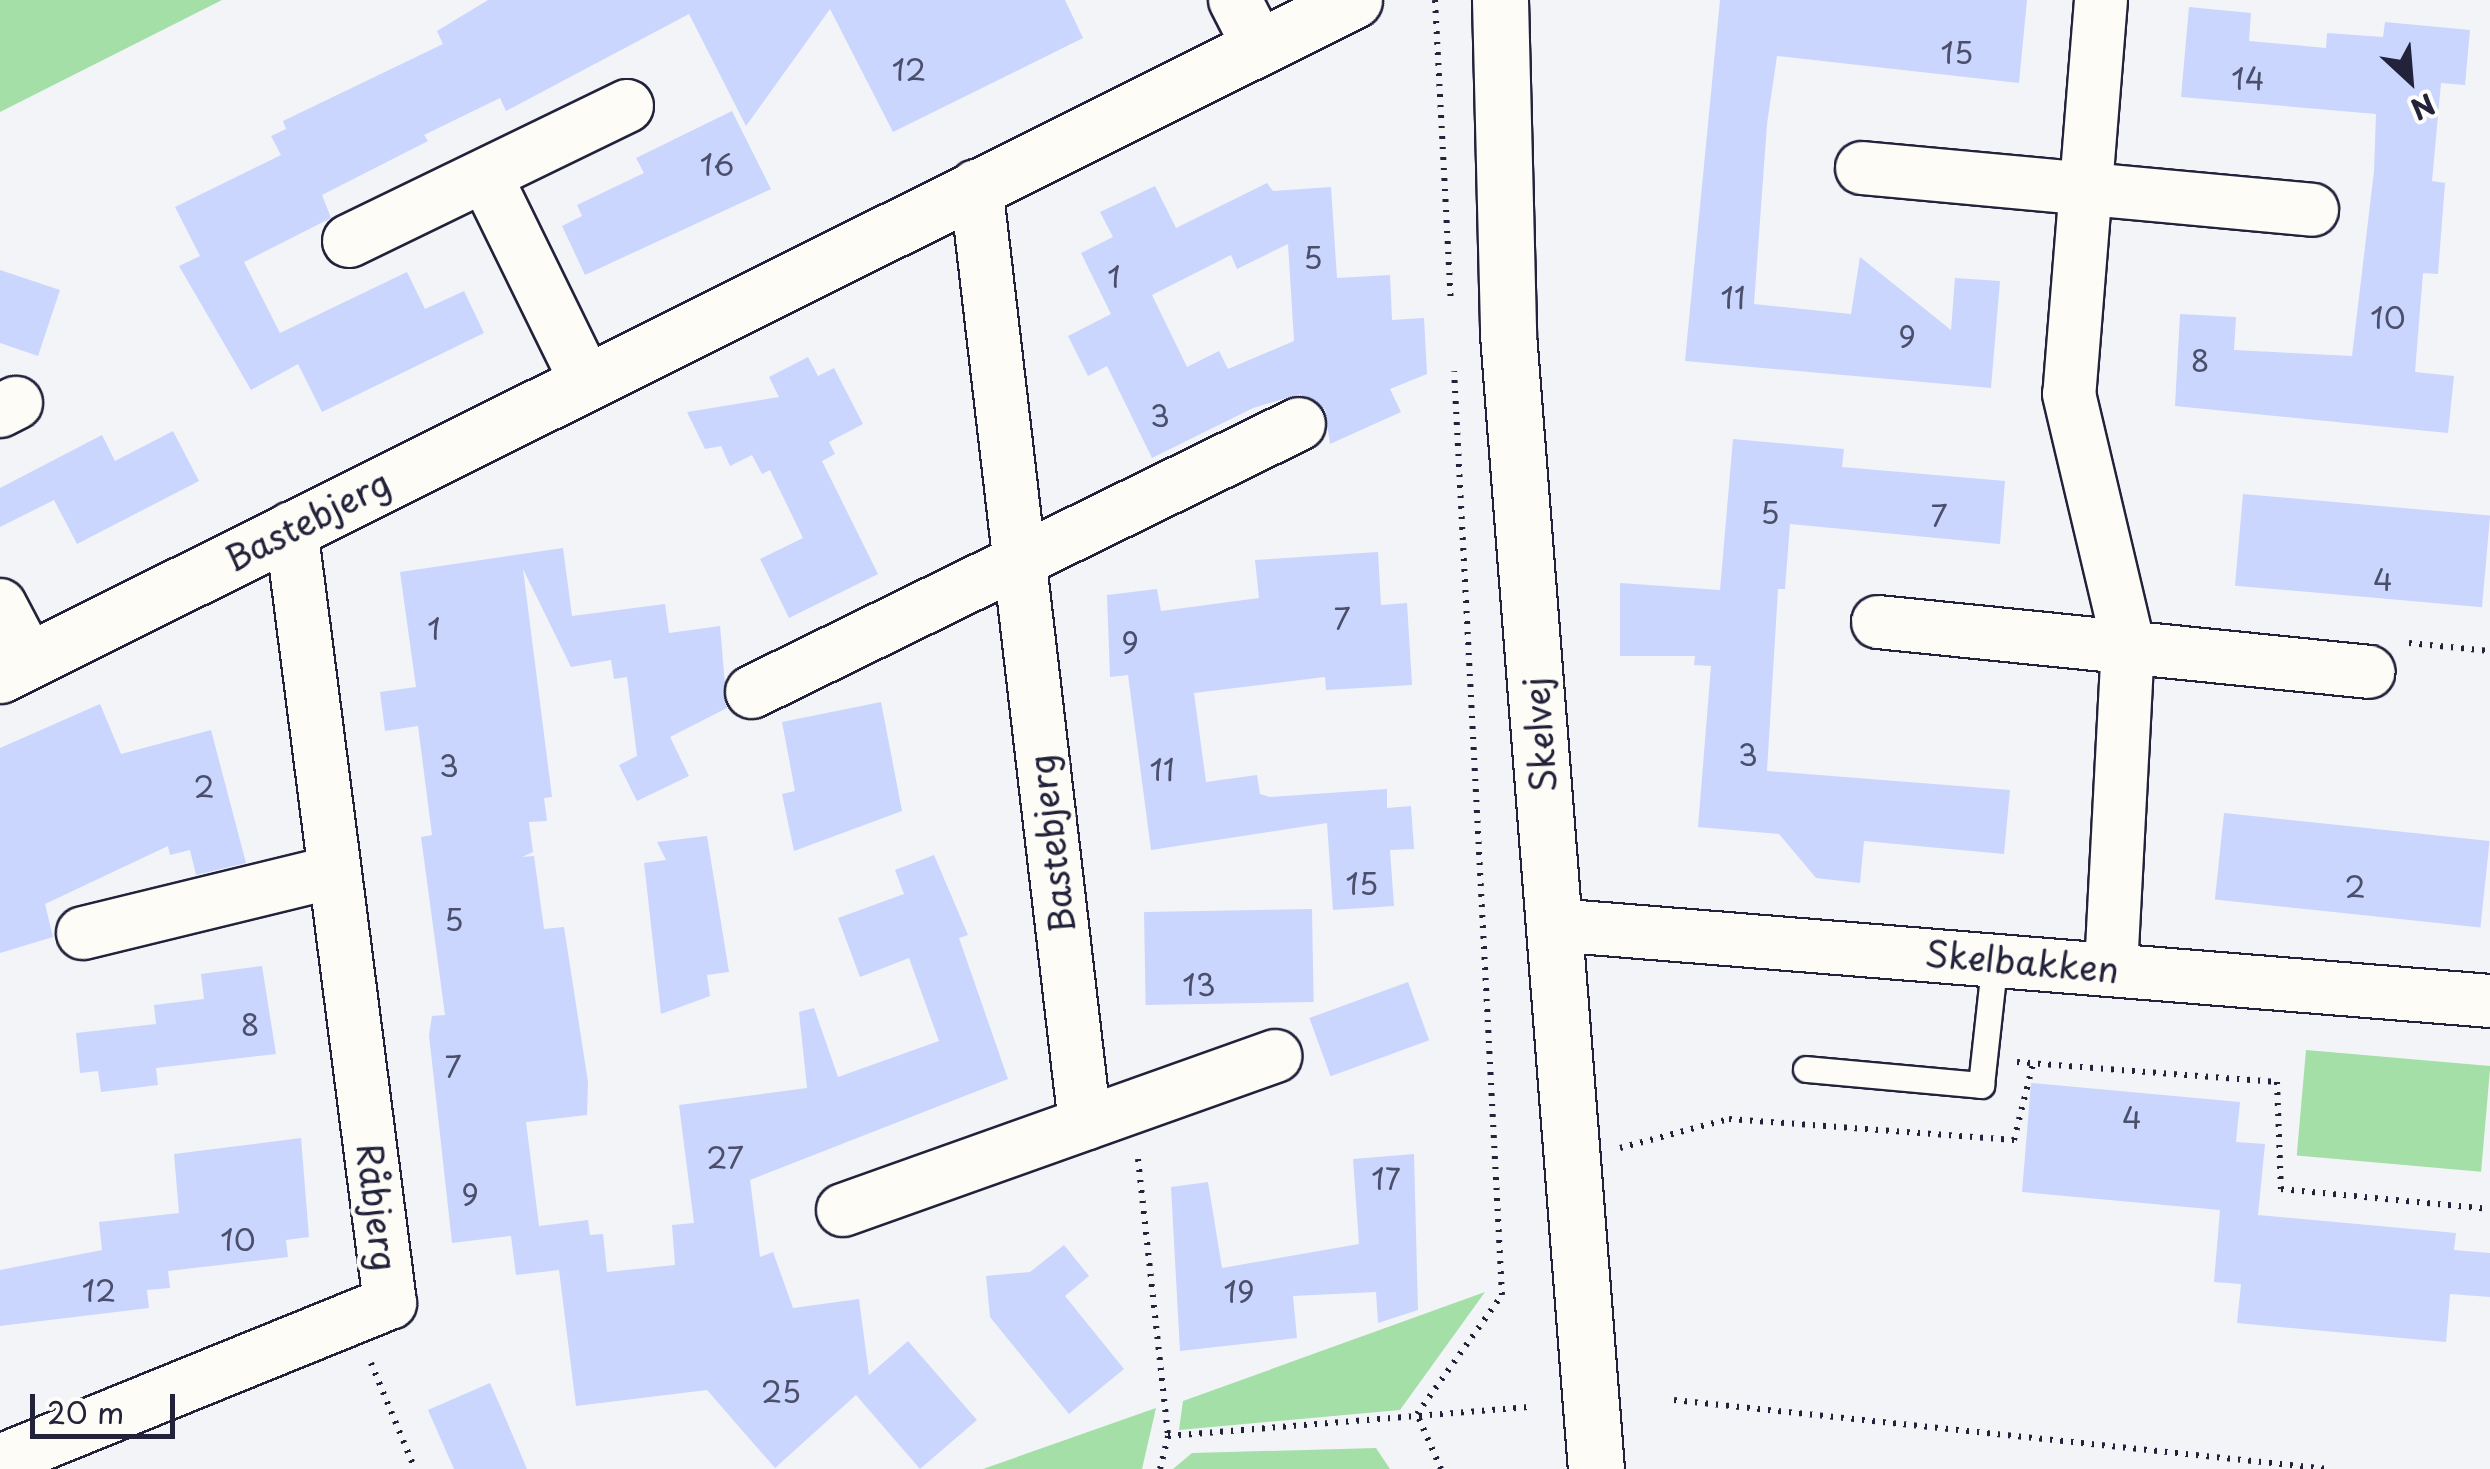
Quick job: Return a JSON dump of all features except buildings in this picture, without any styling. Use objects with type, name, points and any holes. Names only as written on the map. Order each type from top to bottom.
[{"type":"street","name":"Bastebjerg","points":[[0,605],[14,668],[976,186],[1246,22],[1354,0]]},
{"type":"street","name":"Skelvej","points":[[1500,0],[1508,334],[1596,1469]]},
{"type":"street","points":[[2101,0],[2069,394],[2128,644],[2111,968]]},
{"type":"street","points":[[348,242],[627,106]]},
{"type":"street","points":[[1862,168],[2312,210]]},
{"type":"street","points":[[486,177],[586,382]]},
{"type":"street","name":"Bastebjerg","points":[[976,186],[1018,564],[1109,1116]]},
{"type":"street","points":[[752,692],[1299,424]]},
{"type":"street","name":"Råbjerg","points":[[0,1461],[390,1303],[291,528]]},
{"type":"street","points":[[1878,622],[2128,644],[2368,672]]},
{"type":"street","points":[[83,934],[334,872]]},
{"type":"street","name":"Skelbakken","points":[[1554,925],[2490,1001]]},
{"type":"street","points":[[843,1210],[1275,1056]]},
{"type":"lane","points":[[1806,1069],[1981,1085],[1996,958]]},
{"type":"path","points":[[1435,0],[1452,319]]},
{"type":"path","points":[[1417,1414],[1502,1296],[1454,359]]},
{"type":"path","points":[[2368,672],[2372,639],[2490,650]]},
{"type":"path","points":[[1984,1060],[2277,1082],[2280,1190],[2490,1209]]},
{"type":"path","points":[[1572,1154],[1730,1119],[2014,1140],[2033,1064]]},
{"type":"path","points":[[1109,1116],[1168,1436],[1160,1469]]},
{"type":"path","points":[[351,1316],[414,1469]]},
{"type":"path","points":[[1674,1400],[2328,1469]]},
{"type":"path","points":[[1168,1436],[1529,1407]]},
{"type":"path","points":[[1417,1414],[1441,1469]]},
{"type":"green space","points":[[0,0],[222,0],[0,112]]},
{"type":"green space","points":[[2306,1050],[2490,1066],[2481,1172],[2297,1156]]},
{"type":"green space","points":[[1485,1292],[1400,1410],[1179,1430],[1183,1401]]},
{"type":"green space","points":[[1156,1408],[1142,1469],[983,1469]]},
{"type":"green space","points":[[1376,1448],[1390,1469],[1173,1469],[1192,1453]]}]
